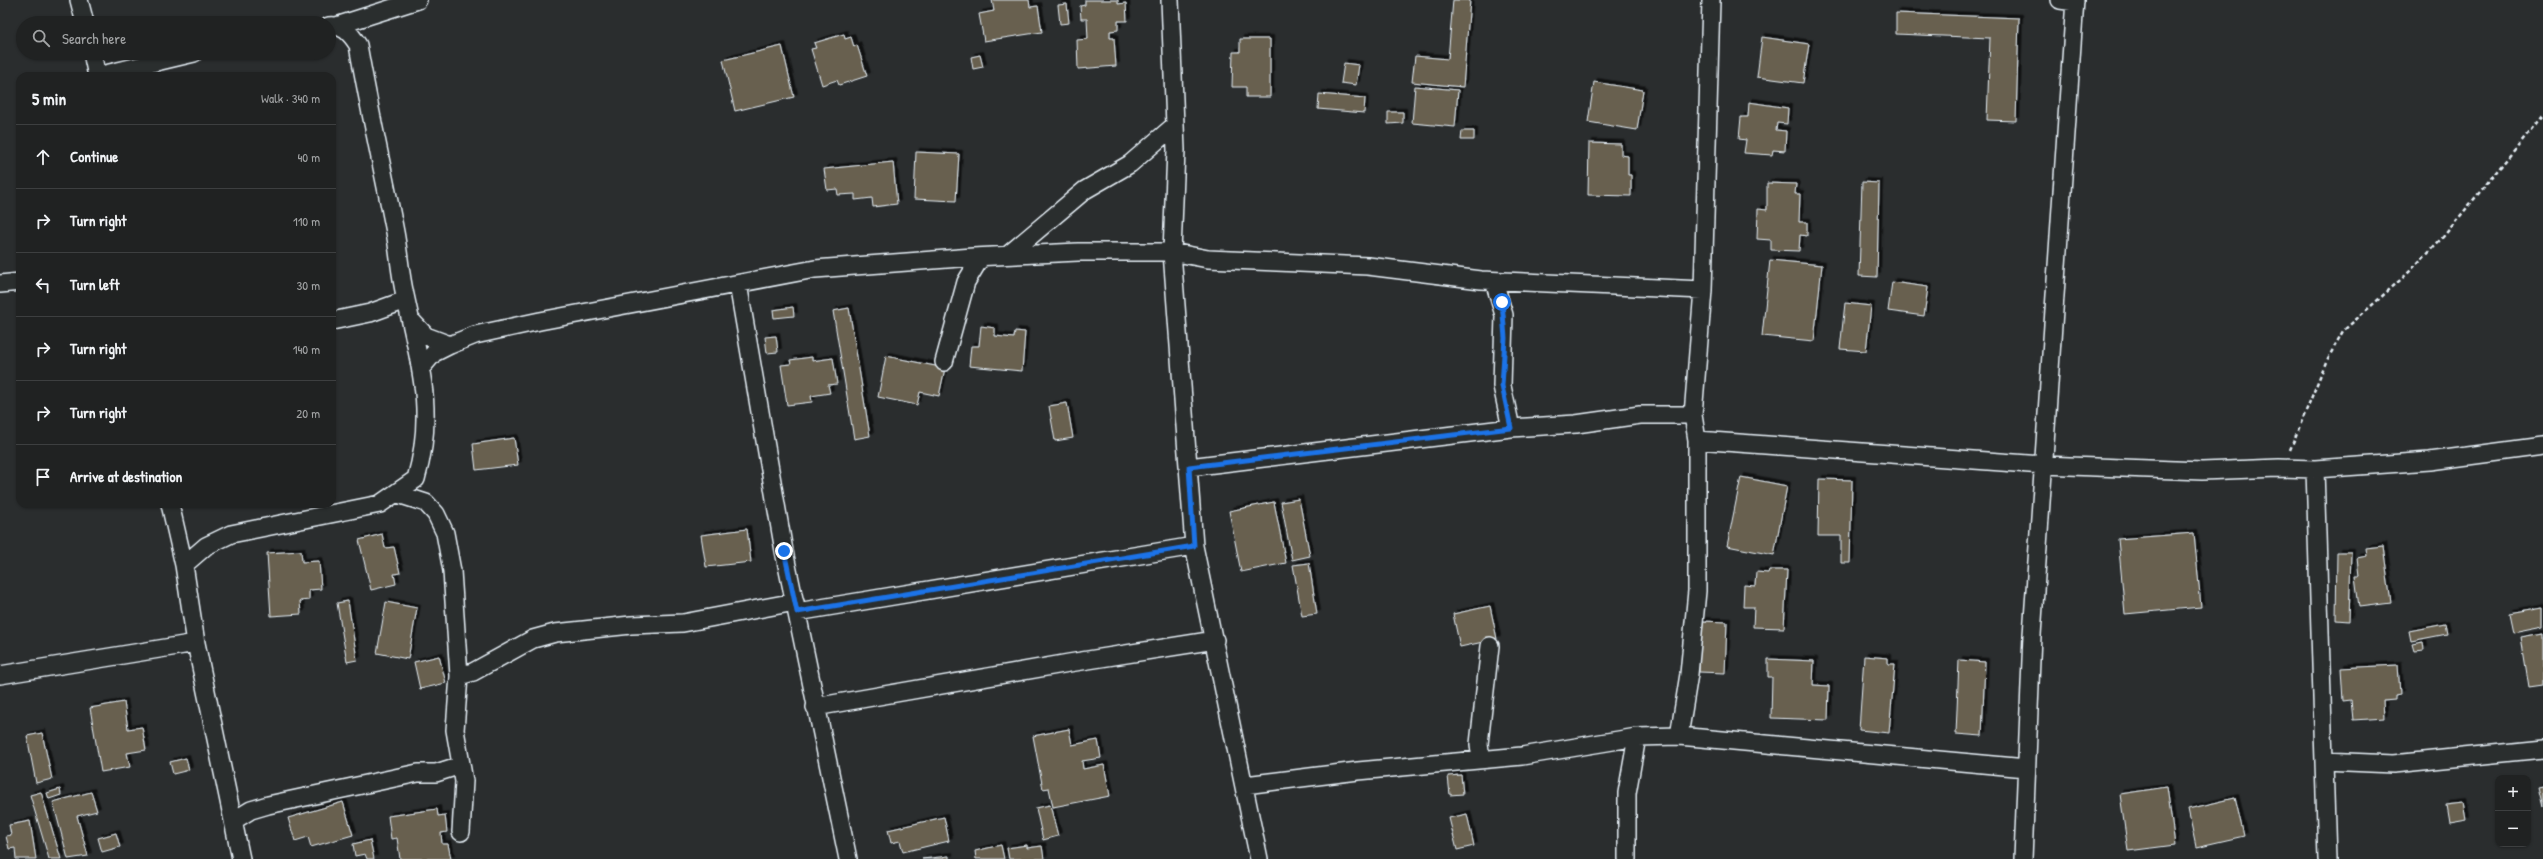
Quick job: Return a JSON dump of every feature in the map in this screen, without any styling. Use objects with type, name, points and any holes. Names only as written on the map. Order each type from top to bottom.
[{"type":"street","points":[[79,0],[83,16]]},
{"type":"street","points":[[358,18],[363,13],[366,0]]},
{"type":"street","points":[[336,25],[418,0]]},
{"type":"street","points":[[1170,0],[1176,150],[1172,252],[1194,546],[1215,640],[1259,859]]},
{"type":"street","points":[[1679,736],[1688,674],[1697,591],[1697,440],[1693,415],[1703,290],[1711,0]]},
{"type":"street","points":[[2023,859],[2026,768],[2070,1]]},
{"type":"street","points":[[184,565],[206,546],[231,534],[380,504],[398,494],[416,479],[422,458],[426,426],[422,367],[406,300],[398,248],[358,45],[352,34],[336,27]]},
{"type":"street","points":[[94,60],[96,72]]},
{"type":"street","points":[[114,72],[164,60]]},
{"type":"street","points":[[1008,256],[1085,190],[1130,164],[1175,125]]},
{"type":"street","points":[[422,367],[434,353],[450,344],[501,329],[814,269],[980,257],[1078,252],[1172,252],[1208,259],[1368,266],[1429,275],[1494,281],[1703,290]]},
{"type":"street","points":[[944,362],[966,282],[980,257]]},
{"type":"street","points":[[1494,281],[1504,315],[1502,386],[1511,428]]},
{"type":"street","points":[[0,284],[16,282]]},
{"type":"street","points":[[738,284],[767,460],[815,707],[848,859]]},
{"type":"street","points":[[336,320],[370,313],[406,300]]},
{"type":"street","points":[[410,318],[426,336],[450,344]]},
{"type":"street","points":[[1189,467],[1511,428],[1576,424],[1640,415],[1693,415]]},
{"type":"street","points":[[1697,440],[2043,465],[2202,471],[2279,468],[2315,469],[2430,461],[2543,446]]},
{"type":"street","points":[[2315,469],[2326,859]]},
{"type":"street","points":[[398,494],[426,503],[436,514],[445,533],[455,598],[459,676],[455,730],[464,781],[461,832]]},
{"type":"street","points":[[171,508],[184,565],[196,643],[241,859]]},
{"type":"street","points":[[459,676],[473,672],[533,639],[555,633],[631,625],[683,623],[1194,546]]},
{"type":"street","points":[[815,707],[1070,663],[1215,640]]},
{"type":"street","points":[[0,675],[196,643]]},
{"type":"street","points":[[1481,760],[1479,744],[1490,646]]},
{"type":"street","points":[[1245,785],[1358,771],[1522,756],[1637,737],[1679,736],[2026,768]]},
{"type":"street","points":[[1627,859],[1627,793],[1637,737]]},
{"type":"street","points":[[2324,761],[2393,764],[2543,750]]},
{"type":"street","points":[[233,821],[251,810],[268,805],[418,773],[436,772],[461,765]]},
{"type":"path","points":[[2279,468],[2289,451],[2326,362],[2343,331],[2407,274],[2443,237],[2543,115]]},
{"type":"building","points":[[992,0],[1029,0],[1030,7],[1038,6],[1042,32],[984,41],[979,14],[994,11]]},
{"type":"building","points":[[1085,0],[1118,0],[1118,4],[1126,3],[1127,21],[1118,21],[1118,30],[1110,31],[1110,38],[1114,38],[1116,66],[1078,69],[1077,40],[1088,39],[1087,19],[1081,19],[1080,6],[1085,5]]},
{"type":"building","points":[[1453,0],[1470,0],[1463,87],[1412,82],[1415,56],[1448,59]]},
{"type":"building","points":[[1067,4],[1069,23],[1060,24],[1058,5]]},
{"type":"building","points":[[1896,13],[2019,18],[2016,121],[1987,120],[1990,38],[1896,34]]},
{"type":"building","points":[[844,34],[845,39],[851,37],[854,47],[857,45],[867,76],[839,85],[837,80],[822,85],[811,49],[816,48],[814,43]]},
{"type":"building","points":[[1762,37],[1809,44],[1803,83],[1757,77]]},
{"type":"building","points":[[1240,39],[1270,39],[1270,97],[1246,97],[1246,87],[1232,87],[1233,52],[1240,52]]},
{"type":"building","points":[[782,46],[794,97],[735,111],[723,60]]},
{"type":"building","points":[[980,55],[983,67],[973,69],[971,57]]},
{"type":"building","points":[[1344,63],[1359,65],[1356,85],[1341,83]]},
{"type":"building","points":[[1594,82],[1643,90],[1637,130],[1588,122]]},
{"type":"building","points":[[1415,86],[1458,90],[1455,127],[1412,123]]},
{"type":"building","points":[[1319,94],[1365,98],[1364,113],[1318,109]]},
{"type":"building","points":[[1749,102],[1788,108],[1787,124],[1777,123],[1776,130],[1786,131],[1785,151],[1773,150],[1772,155],[1744,153],[1746,140],[1739,139],[1741,117],[1748,117]]},
{"type":"building","points":[[1388,112],[1403,112],[1403,123],[1388,124]]},
{"type":"building","points":[[1462,131],[1474,131],[1474,140],[1461,140]]},
{"type":"building","points":[[1589,143],[1621,144],[1621,155],[1628,156],[1628,175],[1631,175],[1631,196],[1588,195]]},
{"type":"building","points":[[916,152],[959,154],[956,201],[914,199]]},
{"type":"building","points":[[893,162],[897,204],[873,207],[872,198],[855,200],[855,194],[838,195],[837,189],[827,190],[824,169]]},
{"type":"building","points":[[1862,182],[1879,183],[1877,277],[1859,276]]},
{"type":"building","points":[[1767,183],[1796,184],[1795,194],[1800,194],[1799,222],[1807,222],[1807,236],[1800,235],[1799,251],[1771,250],[1771,240],[1757,239],[1758,209],[1767,210]]},
{"type":"building","points":[[1770,260],[1822,265],[1814,341],[1762,336]]},
{"type":"building","points":[[1892,282],[1928,287],[1924,316],[1888,311]]},
{"type":"building","points":[[1845,303],[1871,306],[1866,351],[1840,349]]},
{"type":"building","points":[[793,307],[794,316],[774,318],[773,310]]},
{"type":"building","points":[[849,308],[870,436],[854,439],[833,311]]},
{"type":"building","points":[[981,326],[995,328],[995,336],[1014,338],[1015,331],[1025,332],[1022,371],[969,366],[971,346],[979,346]]},
{"type":"building","points":[[776,336],[778,352],[767,353],[765,337]]},
{"type":"building","points":[[886,356],[945,368],[939,396],[920,392],[917,405],[878,397]]},
{"type":"building","points":[[812,357],[812,361],[833,358],[837,384],[828,385],[830,393],[811,396],[812,402],[787,405],[781,365],[791,364],[790,360]]},
{"type":"building","points":[[1067,403],[1073,438],[1055,441],[1049,406]]},
{"type":"building","points":[[514,438],[518,465],[476,470],[473,444]]},
{"type":"building","points":[[1741,477],[1787,486],[1774,555],[1727,546]]},
{"type":"building","points":[[1819,479],[1852,480],[1850,563],[1841,563],[1841,536],[1818,536]]},
{"type":"building","points":[[1299,499],[1310,556],[1292,560],[1281,502]]},
{"type":"building","points":[[1274,502],[1286,563],[1241,572],[1229,511]]},
{"type":"building","points":[[747,529],[751,562],[706,567],[701,535]]},
{"type":"building","points":[[2194,533],[2201,607],[2125,614],[2118,539]]},
{"type":"building","points":[[382,534],[385,548],[394,547],[400,573],[394,574],[396,584],[371,590],[359,540]]},
{"type":"building","points":[[2383,546],[2391,603],[2359,607],[2355,576],[2359,576],[2357,558],[2367,556],[2366,548]]},
{"type":"building","points":[[301,551],[302,562],[319,561],[321,589],[309,590],[309,600],[300,601],[301,614],[271,616],[267,553]]},
{"type":"building","points":[[2337,552],[2351,552],[2349,621],[2336,620]]},
{"type":"building","points":[[1309,563],[1317,614],[1302,616],[1293,565]]},
{"type":"building","points":[[1769,570],[1787,570],[1784,628],[1753,627],[1754,607],[1743,607],[1744,585],[1755,586],[1756,572],[1768,573]]},
{"type":"building","points":[[348,601],[357,660],[347,662],[337,603]]},
{"type":"building","points":[[386,602],[417,608],[408,659],[377,653]]},
{"type":"building","points":[[1490,606],[1497,639],[1460,647],[1453,614]]},
{"type":"building","points":[[2543,607],[2543,626],[2513,632],[2509,613]]},
{"type":"building","points":[[1700,621],[1727,622],[1725,673],[1699,672]]},
{"type":"building","points":[[2445,624],[2447,634],[2411,641],[2409,631]]},
{"type":"building","points":[[2543,633],[2543,685],[2529,687],[2521,637]]},
{"type":"building","points":[[2423,642],[2424,650],[2414,651],[2412,644]]},
{"type":"building","points":[[439,656],[446,683],[420,689],[414,662]]},
{"type":"building","points":[[1864,656],[1888,658],[1888,664],[1895,664],[1889,733],[1859,730]]},
{"type":"building","points":[[1768,659],[1814,661],[1813,685],[1829,686],[1828,720],[1771,718],[1772,677],[1768,677]]},
{"type":"building","points":[[1959,660],[1985,662],[1982,736],[1956,734]]},
{"type":"building","points":[[2398,665],[2400,694],[2395,695],[2395,700],[2383,701],[2384,718],[2353,720],[2351,700],[2343,701],[2341,668]]},
{"type":"building","points":[[124,702],[128,729],[142,727],[146,750],[127,753],[130,767],[101,772],[90,708]]},
{"type":"building","points":[[1069,729],[1072,745],[1098,740],[1101,758],[1082,761],[1083,769],[1104,765],[1110,796],[1053,807],[1049,788],[1043,789],[1033,736]]},
{"type":"building","points":[[42,733],[52,779],[36,783],[27,736]]},
{"type":"building","points":[[186,758],[189,770],[173,774],[170,762]]},
{"type":"building","points":[[1461,775],[1463,794],[1450,795],[1448,776]]},
{"type":"building","points":[[2543,786],[2543,807],[2538,787]]},
{"type":"building","points":[[2167,787],[2175,845],[2128,851],[2120,794]]},
{"type":"building","points":[[60,789],[61,795],[49,799],[47,793]]},
{"type":"building","points":[[41,792],[61,859],[49,859],[30,795]]},
{"type":"building","points":[[91,792],[97,811],[77,816],[88,856],[68,859],[53,802]]},
{"type":"building","points":[[2235,798],[2244,836],[2196,847],[2188,809]]},
{"type":"building","points":[[343,802],[353,835],[311,847],[308,837],[295,841],[288,818]]},
{"type":"building","points":[[2463,803],[2466,820],[2449,823],[2446,805]]},
{"type":"building","points":[[1050,805],[1058,836],[1043,840],[1036,808]]},
{"type":"building","points":[[437,809],[438,816],[445,815],[447,832],[441,833],[442,844],[448,844],[451,859],[400,859],[397,838],[391,839],[388,816]]},
{"type":"building","points":[[1467,814],[1474,846],[1457,850],[1449,818]]},
{"type":"building","points":[[944,817],[949,841],[903,852],[900,841],[891,843],[888,830]]},
{"type":"building","points":[[30,821],[36,859],[16,859],[15,848],[9,849],[6,836],[11,835],[9,825]]},
{"type":"building","points":[[116,833],[120,847],[102,852],[98,838]]},
{"type":"building","points":[[370,840],[374,859],[367,859],[365,854],[355,856],[353,844]]},
{"type":"building","points":[[1001,845],[1004,859],[976,859],[975,851]]},
{"type":"building","points":[[1027,845],[1027,848],[1042,846],[1044,859],[1009,859],[1007,848]]},
{"type":"building","points":[[949,856],[949,859],[922,859]]},
{"type":"route","points":[[784,551],[797,612],[1072,564],[1136,556],[1194,546],[1189,467],[1511,428],[1502,386],[1505,338],[1502,302]]}]
